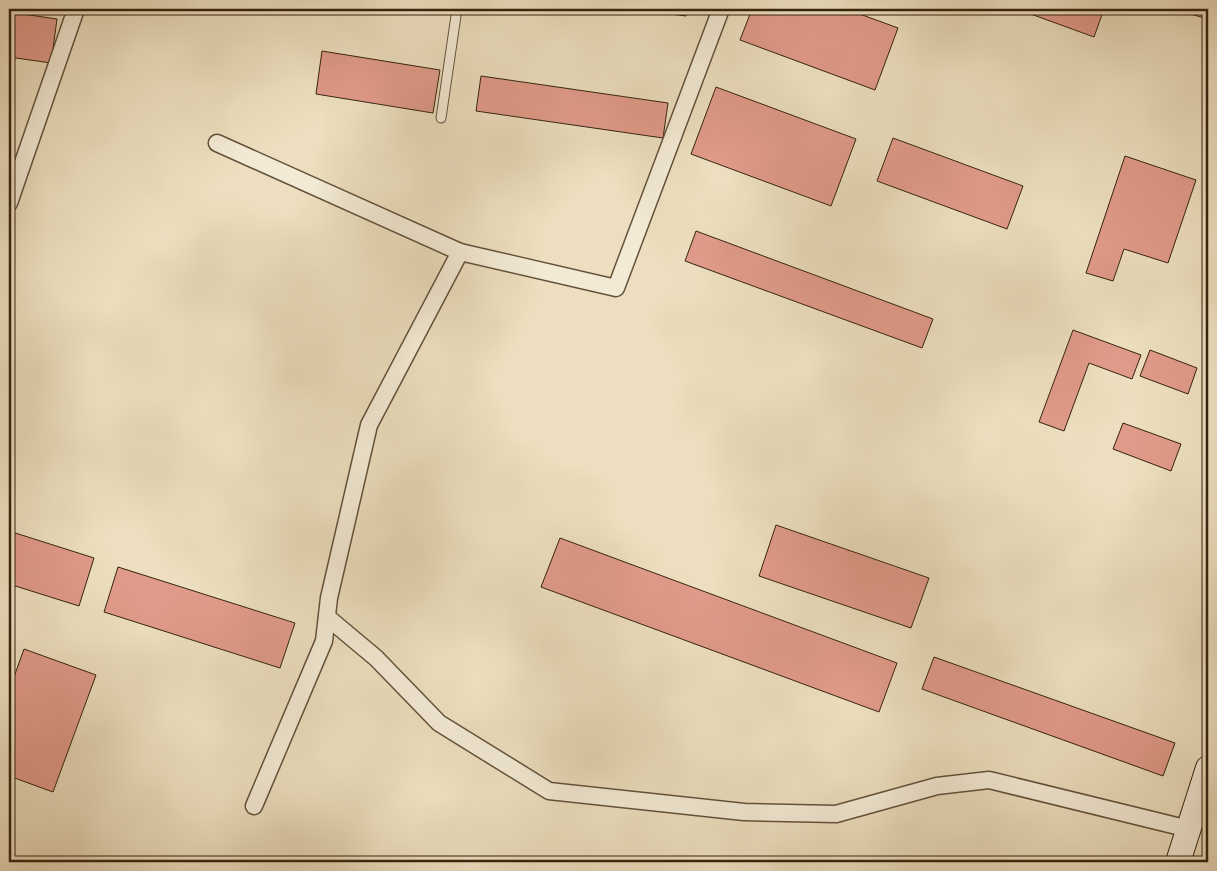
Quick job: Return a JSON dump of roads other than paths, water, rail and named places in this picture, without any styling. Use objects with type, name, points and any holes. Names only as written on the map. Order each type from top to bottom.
[{"type":"street","points":[[9,203],[76,9]]},
{"type":"street","points":[[217,143],[460,252],[616,288],[721,9]]},
{"type":"street","points":[[254,806],[324,640],[330,598],[368,425],[460,252]]},
{"type":"street","points":[[327,617],[376,658],[439,723],[549,791],[744,812],[836,814],[937,786],[989,780],[1188,829]]},
{"type":"street","points":[[1178,862],[1208,768]]},
{"type":"lane","points":[[441,118],[457,9]]}]
